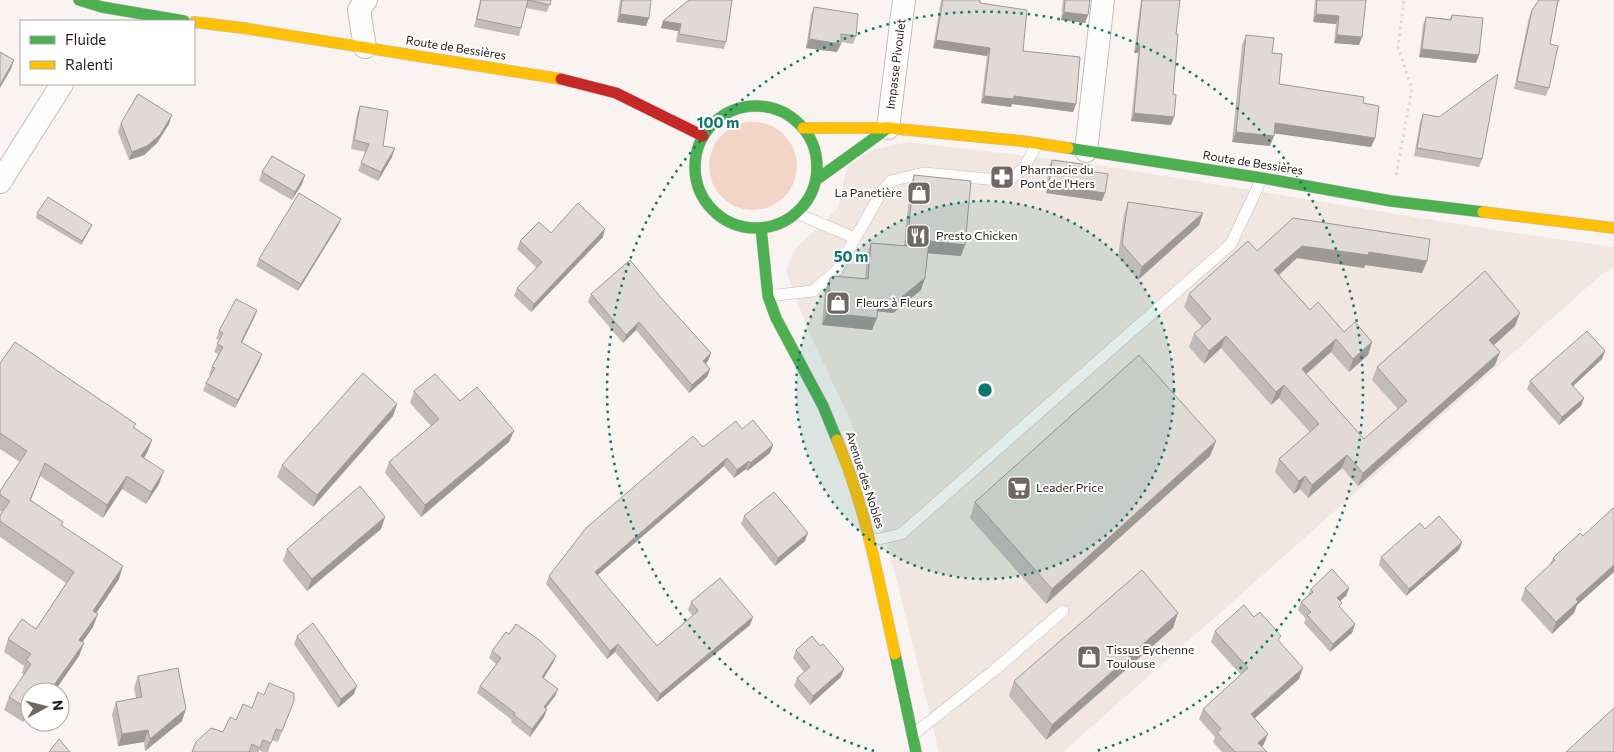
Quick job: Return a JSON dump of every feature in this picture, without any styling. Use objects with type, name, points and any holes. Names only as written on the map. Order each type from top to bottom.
[{"type":"main road","points":[[79,0],[101,14],[172,20]]},
{"type":"main road","name":"Route de Bessières","points":[[195,22],[365,47],[572,81],[616,93],[703,136]]},
{"type":"main road","points":[[751,106],[770,107],[788,115],[803,128],[812,144],[817,161],[816,180],[809,198],[796,213],[780,223],[760,228],[742,227],[724,220],[710,207],[700,191],[695,173],[696,154],[703,136],[715,121],[732,110],[751,106]]},
{"type":"main road","name":"Route de Bessières","points":[[803,128],[888,128],[1022,141],[1391,200],[1614,228]]},
{"type":"main road","points":[[816,180],[888,128]]},
{"type":"main road","name":"Avenue des Nobles","points":[[760,228],[768,296],[776,318],[824,406],[846,460],[870,541],[916,752]]},
{"type":"street","name":"Impasse Pivoulet","points":[[888,128],[904,0]]},
{"type":"street","points":[[1086,151],[1103,0]]},
{"type":"street","points":[[357,3],[365,47]]},
{"type":"street","points":[[0,182],[61,85]]},
{"type":"lane","points":[[768,296],[814,291],[837,270],[881,194],[891,181],[924,173],[1008,181],[1024,168],[1037,144]]},
{"type":"lane","points":[[870,541],[901,534],[1231,244],[1262,178]]},
{"type":"lane","points":[[796,213],[855,238]]},
{"type":"lane","points":[[912,735],[992,672],[1063,611]]},
{"type":"path","points":[[1391,200],[1412,89],[1398,47],[1404,0]]},
{"type":"shaded area","points":[[744,122],[762,122],[778,129],[790,141],[797,157],[797,175],[790,191],[778,203],[762,210],[744,210],[728,203],[716,191],[709,175],[709,157],[716,141],[728,129]]},
{"type":"shaded area","points":[[908,142],[1085,163],[1495,230],[1614,247],[1614,267],[1601,275],[1063,752],[939,752],[895,574],[852,424],[807,328],[786,270],[795,249],[838,208],[847,167],[872,150]]},
{"type":"building","points":[[481,0],[528,0],[521,28],[477,19]]},
{"type":"building","points":[[528,0],[551,0],[550,5]]},
{"type":"building","points":[[622,0],[651,0],[649,18],[620,14]]},
{"type":"building","points":[[689,0],[732,0],[726,42],[679,34],[681,24],[663,21]]},
{"type":"building","points":[[943,0],[980,0],[980,3],[1027,10],[1023,51],[1080,57],[1076,104],[1014,96],[1014,99],[984,96],[990,48],[936,40]]},
{"type":"building","points":[[1065,0],[1090,0],[1088,15],[1064,12]]},
{"type":"building","points":[[1142,0],[1180,0],[1176,34],[1178,34],[1173,94],[1176,95],[1174,117],[1134,113],[1140,45],[1137,45]]},
{"type":"building","points":[[1317,0],[1366,0],[1362,37],[1337,35],[1339,16],[1316,14]]},
{"type":"building","points":[[1539,0],[1558,0],[1550,44],[1558,46],[1549,88],[1517,81],[1532,10]]},
{"type":"building","points":[[814,7],[858,14],[856,36],[841,34],[841,44],[809,39]]},
{"type":"building","points":[[1452,15],[1483,18],[1479,55],[1422,49],[1426,17],[1451,20]]},
{"type":"building","points":[[1246,35],[1274,38],[1272,53],[1282,54],[1279,84],[1364,97],[1363,103],[1379,106],[1375,138],[1275,123],[1274,136],[1236,132]]},
{"type":"building","points":[[0,52],[14,60],[0,85]]},
{"type":"building","points":[[1498,74],[1482,159],[1417,148],[1423,114],[1439,117]]},
{"type":"building","points":[[138,94],[172,115],[160,135],[147,146],[132,152],[121,123]]},
{"type":"building","points":[[360,106],[388,111],[383,146],[395,148],[381,172],[361,163],[369,144],[354,140]]},
{"type":"building","points":[[272,156],[305,175],[295,192],[262,172]]},
{"type":"building","points":[[1052,160],[1089,165],[1088,171],[1108,174],[1105,193],[1049,185]]},
{"type":"building","points":[[914,175],[971,181],[965,245],[929,241],[925,278],[897,301],[878,299],[877,318],[827,313],[830,278],[833,276],[868,279],[871,243],[907,246]]},
{"type":"building","points":[[299,193],[341,219],[301,284],[259,259]]},
{"type":"building","points":[[48,197],[92,225],[82,241],[37,213]]},
{"type":"building","points":[[1128,202],[1203,213],[1142,267],[1122,244]]},
{"type":"building","points":[[578,203],[605,229],[534,304],[517,288],[542,262],[520,241],[539,222],[551,233]]},
{"type":"building","points":[[1293,218],[1430,239],[1427,261],[1369,252],[1368,255],[1302,246],[1274,270],[1310,310],[1318,302],[1344,332],[1355,322],[1372,342],[1353,359],[1336,339],[1302,369],[1364,439],[1407,401],[1377,367],[1485,271],[1520,313],[1489,340],[1500,352],[1363,473],[1347,455],[1312,485],[1305,476],[1299,481],[1279,459],[1319,424],[1284,385],[1276,392],[1226,336],[1209,351],[1194,334],[1211,319],[1189,294],[1248,241],[1257,251]]},
{"type":"building","points":[[630,260],[711,353],[703,361],[710,369],[692,385],[639,322],[626,335],[591,294]]},
{"type":"building","points":[[236,299],[257,310],[241,342],[262,354],[238,400],[206,383],[215,368],[212,367],[223,347],[217,344],[223,333],[219,331]]},
{"type":"building","points":[[1587,331],[1605,351],[1571,384],[1584,398],[1562,417],[1530,381]]},
{"type":"building","points":[[15,342],[136,424],[133,427],[152,440],[141,456],[164,471],[151,492],[127,476],[107,505],[45,463],[30,500],[63,522],[61,525],[123,566],[93,611],[98,614],[79,640],[84,643],[56,682],[20,682],[20,704],[9,697],[31,664],[26,660],[31,654],[8,639],[22,619],[36,629],[74,572],[0,521],[0,515],[10,501],[0,495],[0,491],[27,451],[0,433],[0,363]]},
{"type":"building","points":[[1139,355],[1216,441],[1052,589],[975,502]]},
{"type":"building","points":[[363,373],[397,404],[317,495],[282,465]]},
{"type":"building","points":[[435,374],[460,401],[477,387],[514,431],[425,505],[389,462],[439,419],[414,391]]},
{"type":"building","points":[[753,420],[773,445],[750,463],[749,461],[737,470],[727,458],[595,572],[657,646],[698,611],[691,602],[720,578],[753,617],[660,694],[618,644],[610,651],[549,576],[586,528],[693,436],[703,447],[736,421],[742,429]]},
{"type":"building","points":[[360,486],[385,517],[312,579],[287,549]]},
{"type":"building","points":[[774,492],[808,533],[778,558],[744,516]]},
{"type":"building","points":[[1613,508],[1614,565],[1576,599],[1578,602],[1556,622],[1525,588],[1580,533],[1583,536]]},
{"type":"building","points":[[1439,516],[1462,542],[1409,589],[1381,557],[1420,523],[1425,529]]},
{"type":"building","points":[[1332,569],[1349,588],[1337,598],[1342,603],[1339,606],[1355,624],[1333,644],[1307,615],[1311,612],[1301,602],[1313,592],[1311,589]]},
{"type":"building","points":[[1142,570],[1178,613],[1052,725],[1014,681]]},
{"type":"building","points":[[1244,605],[1254,617],[1260,612],[1281,636],[1278,640],[1303,668],[1251,714],[1268,734],[1258,743],[1267,752],[1235,752],[1217,732],[1221,729],[1203,709],[1248,668],[1215,631]]},
{"type":"building","points":[[313,623],[357,686],[341,699],[297,636]]},
{"type":"building","points":[[516,624],[538,639],[556,656],[542,677],[558,689],[544,707],[547,709],[532,729],[480,686],[501,658],[492,651],[506,632],[509,634]]},
{"type":"building","points":[[812,636],[820,646],[823,644],[844,669],[813,696],[797,678],[810,667],[796,650]]},
{"type":"building","points":[[178,668],[186,709],[150,739],[148,730],[122,734],[116,702],[142,697],[138,676]]},
{"type":"building","points":[[269,683],[294,693],[294,701],[282,731],[276,729],[271,743],[263,740],[260,748],[252,744],[249,752],[192,752],[196,742],[211,728],[223,732],[230,717],[236,720],[243,704],[252,708],[258,692],[264,695]]},
{"type":"building","points":[[1614,708],[1614,752],[1566,752]]},
{"type":"building","points":[[59,739],[70,752],[49,752]]},
{"type":"traffic: fast","points":[[79,0],[102,7],[178,20]]},
{"type":"traffic: fast","points":[[756,106],[768,107],[779,111],[790,116],[799,124],[807,133],[812,144],[816,155],[817,167],[816,179],[812,190],[807,201],[799,210],[790,218],[779,223],[768,227],[756,228],[744,227],[733,223],[722,218],[713,210],[705,201],[700,190],[696,179],[695,167],[696,155],[700,144],[705,133],[713,124],[722,116],[733,111],[744,107],[756,106]]},
{"type":"traffic: fast","points":[[816,180],[888,128]]},
{"type":"traffic: fast","points":[[1068,148],[1262,178],[1391,201],[1483,212]]},
{"type":"traffic: fast","points":[[761,228],[768,296],[776,318],[823,406],[837,440]]},
{"type":"traffic: fast","points":[[895,654],[916,752]]},
{"type":"traffic: slow","points":[[195,22],[243,28],[561,79]]},
{"type":"traffic: slow","points":[[803,128],[888,128],[1022,141],[1068,148]]},
{"type":"traffic: slow","points":[[1483,212],[1614,228]]},
{"type":"traffic: slow","points":[[837,440],[864,519],[895,654]]},
{"type":"traffic: jam","points":[[561,79],[616,93],[703,136]]},
{"type":"place","name":"Pharmacie du Pont de l'Hers","points":[[1002,177]]},
{"type":"place","name":"La Panetière","points":[[919,193]]},
{"type":"place","name":"Presto Chicken","points":[[918,236]]},
{"type":"place","name":"Fleurs à Fleurs","points":[[838,303]]},
{"type":"place","name":"Leader Price","points":[[1019,488]]},
{"type":"place","name":"Tissus Eychenne Toulouse","points":[[1089,657]]}]
